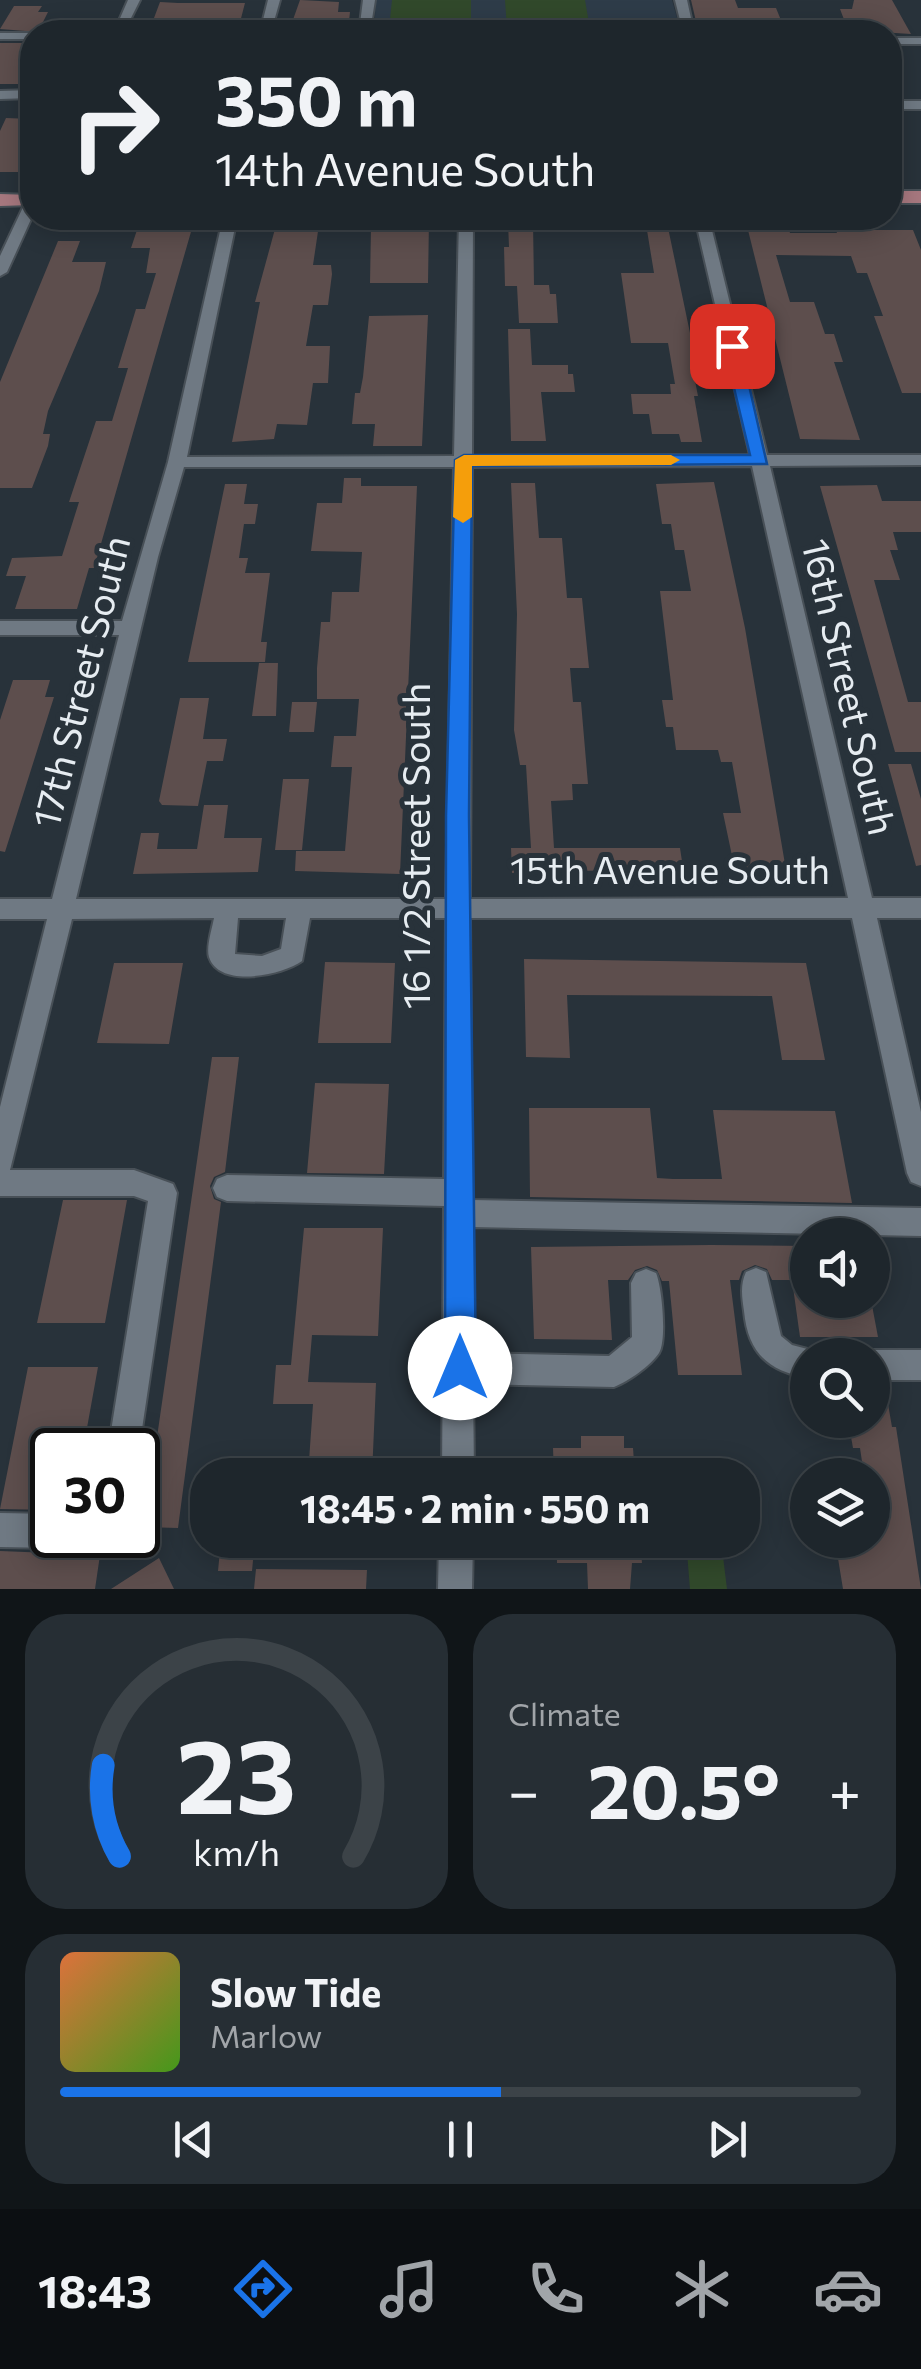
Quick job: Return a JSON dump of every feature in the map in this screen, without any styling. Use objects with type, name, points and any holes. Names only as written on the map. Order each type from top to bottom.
[{"type":"street","points":[[0,272],[20,228]]},
{"type":"street","name":"17th Street South","points":[[0,1162],[131,628],[177,462],[227,230]]},
{"type":"street","name":"16 1/2 Street South","points":[[458,1458],[458,909],[466,230]]},
{"type":"street","name":"16th Street South","points":[[705,230],[921,1174]]},
{"type":"street","points":[[177,462],[921,460]]},
{"type":"street","points":[[0,628],[131,628]]},
{"type":"street","points":[[228,906],[220,955],[228,963],[239,965],[275,966],[293,954],[299,909]]},
{"type":"street","name":"15th Avenue South","points":[[0,909],[921,908]]},
{"type":"street","points":[[0,1182],[134,1183],[163,1193],[127,1428]]},
{"type":"street","points":[[228,1188],[460,1203],[921,1222]]},
{"type":"street","points":[[756,1282],[769,1349],[790,1361]]},
{"type":"street","points":[[460,1368],[614,1372],[647,1344],[646,1284]]},
{"type":"street","points":[[890,1365],[921,1365]]},
{"type":"street","points":[[0,1530],[30,1531]]},
{"type":"street","points":[[454,1589],[455,1558]]},
{"type":"shaded area","points":[[376,0],[672,0],[678,20],[375,20]]},
{"type":"green space","points":[[392,0],[471,0],[471,20],[390,20]]},
{"type":"green space","points":[[505,0],[585,0],[588,20],[506,20]]},
{"type":"green space","points":[[687,1558],[723,1558],[727,1589],[690,1589]]},
{"type":"building","points":[[300,0],[339,2],[338,12],[350,12],[349,20],[293,20]]},
{"type":"building","points":[[691,0],[735,0],[738,8],[776,8],[781,20],[696,20]]},
{"type":"building","points":[[854,0],[892,0],[911,34],[902,33],[902,20],[844,20],[840,9],[852,9]]},
{"type":"building","points":[[160,2],[245,3],[241,20],[153,20]]},
{"type":"building","points":[[14,6],[42,6],[38,12],[48,12],[44,20],[20,20],[20,31],[0,29]]},
{"type":"building","points":[[0,43],[20,43],[20,84],[0,84]]},
{"type":"building","points":[[6,118],[20,119],[19,172],[0,172],[0,131]]},
{"type":"building","points":[[137,230],[192,230],[94,568],[89,568],[77,609],[15,609],[26,576],[6,576],[12,558],[62,556],[79,502],[69,502],[96,421],[112,421],[128,368],[118,368],[136,309],[145,309],[156,273],[146,273],[150,248],[131,248]]},
{"type":"building","points":[[275,230],[318,230],[313,265],[331,265],[332,274],[328,305],[313,305],[306,346],[330,346],[328,383],[313,383],[307,425],[277,424],[274,439],[232,442],[260,302],[255,302]]},
{"type":"building","points":[[371,230],[429,230],[428,283],[370,283]]},
{"type":"building","points":[[508,230],[533,230],[534,285],[549,285],[550,294],[556,294],[558,323],[519,323],[517,286],[505,286],[504,247],[509,247]]},
{"type":"building","points":[[647,230],[669,230],[699,376],[694,376],[698,396],[694,396],[702,442],[681,442],[679,434],[652,434],[649,414],[633,414],[631,394],[671,394],[670,384],[675,384],[668,343],[631,343],[621,273],[654,273]]},
{"type":"building","points":[[748,230],[913,230],[921,250],[921,393],[902,393],[874,316],[883,316],[867,273],[857,273],[851,256],[776,255],[790,302],[814,302],[825,334],[834,334],[843,362],[834,362],[860,440],[800,439]]},
{"type":"building","points":[[58,241],[80,241],[72,262],[106,262],[99,291],[48,411],[43,434],[50,434],[48,446],[32,488],[0,488],[0,382]]},
{"type":"building","points":[[428,315],[422,446],[373,446],[375,424],[352,424],[355,393],[360,393],[363,377],[369,316]]},
{"type":"building","points":[[508,329],[530,329],[532,365],[568,365],[568,374],[573,374],[575,392],[541,392],[546,441],[511,441]]},
{"type":"building","points":[[344,478],[361,478],[361,486],[417,486],[400,874],[295,871],[296,851],[345,851],[352,767],[331,767],[334,736],[356,736],[359,699],[317,699],[317,668],[321,622],[330,622],[332,592],[359,592],[362,552],[311,551],[317,503],[342,503]]},
{"type":"building","points":[[714,482],[745,628],[786,870],[735,870],[723,813],[741,813],[732,762],[721,762],[718,750],[676,750],[673,727],[666,727],[662,700],[673,700],[660,591],[691,591],[684,550],[675,550],[671,524],[662,524],[656,484]]},
{"type":"building","points":[[511,483],[535,483],[539,538],[562,538],[567,598],[582,598],[589,668],[570,668],[573,702],[581,702],[588,784],[572,784],[573,800],[551,801],[554,848],[680,848],[683,868],[512,873],[511,848],[531,848],[526,765],[520,765],[514,730],[517,614]]},
{"type":"building","points":[[225,484],[247,484],[244,504],[258,504],[255,524],[244,524],[239,558],[248,558],[245,573],[270,573],[261,642],[267,642],[265,662],[188,662]]},
{"type":"building","points":[[877,485],[882,501],[921,501],[921,532],[893,532],[898,550],[890,550],[900,580],[874,580],[908,702],[921,702],[921,752],[895,752],[820,486]]},
{"type":"building","points":[[259,663],[278,663],[276,716],[252,716]]},
{"type":"building","points":[[13,680],[50,680],[45,697],[54,697],[5,852],[0,851],[0,720]]},
{"type":"building","points":[[180,698],[209,698],[203,739],[227,739],[223,761],[207,761],[198,806],[162,805],[159,801]]},
{"type":"building","points":[[292,702],[317,702],[314,732],[289,732]]},
{"type":"building","points":[[888,764],[911,764],[921,799],[921,865],[916,866]]},
{"type":"building","points":[[283,779],[309,779],[302,850],[275,850]]},
{"type":"building","points":[[204,805],[228,805],[224,838],[262,838],[258,872],[133,874],[141,833],[159,833],[157,849],[197,849]]},
{"type":"building","points":[[524,959],[806,963],[825,1060],[782,1060],[772,996],[567,995],[570,1058],[526,1057]]},
{"type":"building","points":[[325,962],[395,963],[391,1043],[318,1043]]},
{"type":"building","points":[[114,963],[183,963],[169,1044],[97,1043]]},
{"type":"building","points":[[212,1057],[239,1057],[225,1172],[214,1177],[210,1186],[214,1199],[221,1202],[178,1528],[160,1527],[158,1428]]},
{"type":"building","points":[[315,1083],[389,1084],[384,1174],[307,1173]]},
{"type":"building","points":[[529,1108],[650,1108],[657,1178],[673,1179],[722,1179],[713,1110],[835,1111],[852,1203],[530,1197]]},
{"type":"building","points":[[63,1200],[127,1200],[105,1323],[37,1323]]},
{"type":"building","points":[[304,1228],[383,1228],[378,1336],[312,1335],[308,1382],[376,1383],[373,1458],[309,1458],[313,1404],[273,1404],[276,1365],[291,1365]]},
{"type":"building","points":[[790,1246],[790,1280],[772,1280],[767,1269],[755,1265],[742,1271],[739,1280],[730,1280],[742,1375],[678,1375],[669,1281],[662,1281],[657,1270],[647,1266],[635,1270],[628,1280],[608,1280],[612,1340],[534,1339],[531,1247]]},
{"type":"building","points":[[797,1318],[874,1318],[878,1337],[800,1337]]},
{"type":"building","points":[[28,1367],[98,1367],[87,1428],[30,1428],[30,1510],[0,1509]]},
{"type":"building","points":[[890,1416],[892,1427],[896,1427],[921,1589],[843,1589],[838,1558],[890,1558],[890,1458],[861,1458],[860,1448],[853,1448],[851,1438],[890,1438]]},
{"type":"building","points":[[581,1436],[624,1436],[624,1448],[633,1448],[634,1458],[553,1458],[553,1448],[581,1448]]},
{"type":"building","points":[[0,1551],[30,1552],[30,1558],[100,1558],[95,1589],[0,1589]]},
{"type":"building","points":[[159,1558],[174,1589],[111,1589]]},
{"type":"building","points":[[219,1558],[253,1558],[252,1571],[218,1571]]},
{"type":"building","points":[[557,1558],[642,1558],[642,1563],[632,1563],[630,1589],[588,1589],[587,1563],[557,1563]]},
{"type":"building","points":[[256,1569],[367,1570],[366,1589],[254,1589]]},
{"type":"slow traffic","points":[[463,517],[464,460],[671,460]]},
{"type":"route","points":[[460,1368],[458,816],[464,460],[760,460],[732,346]]}]
